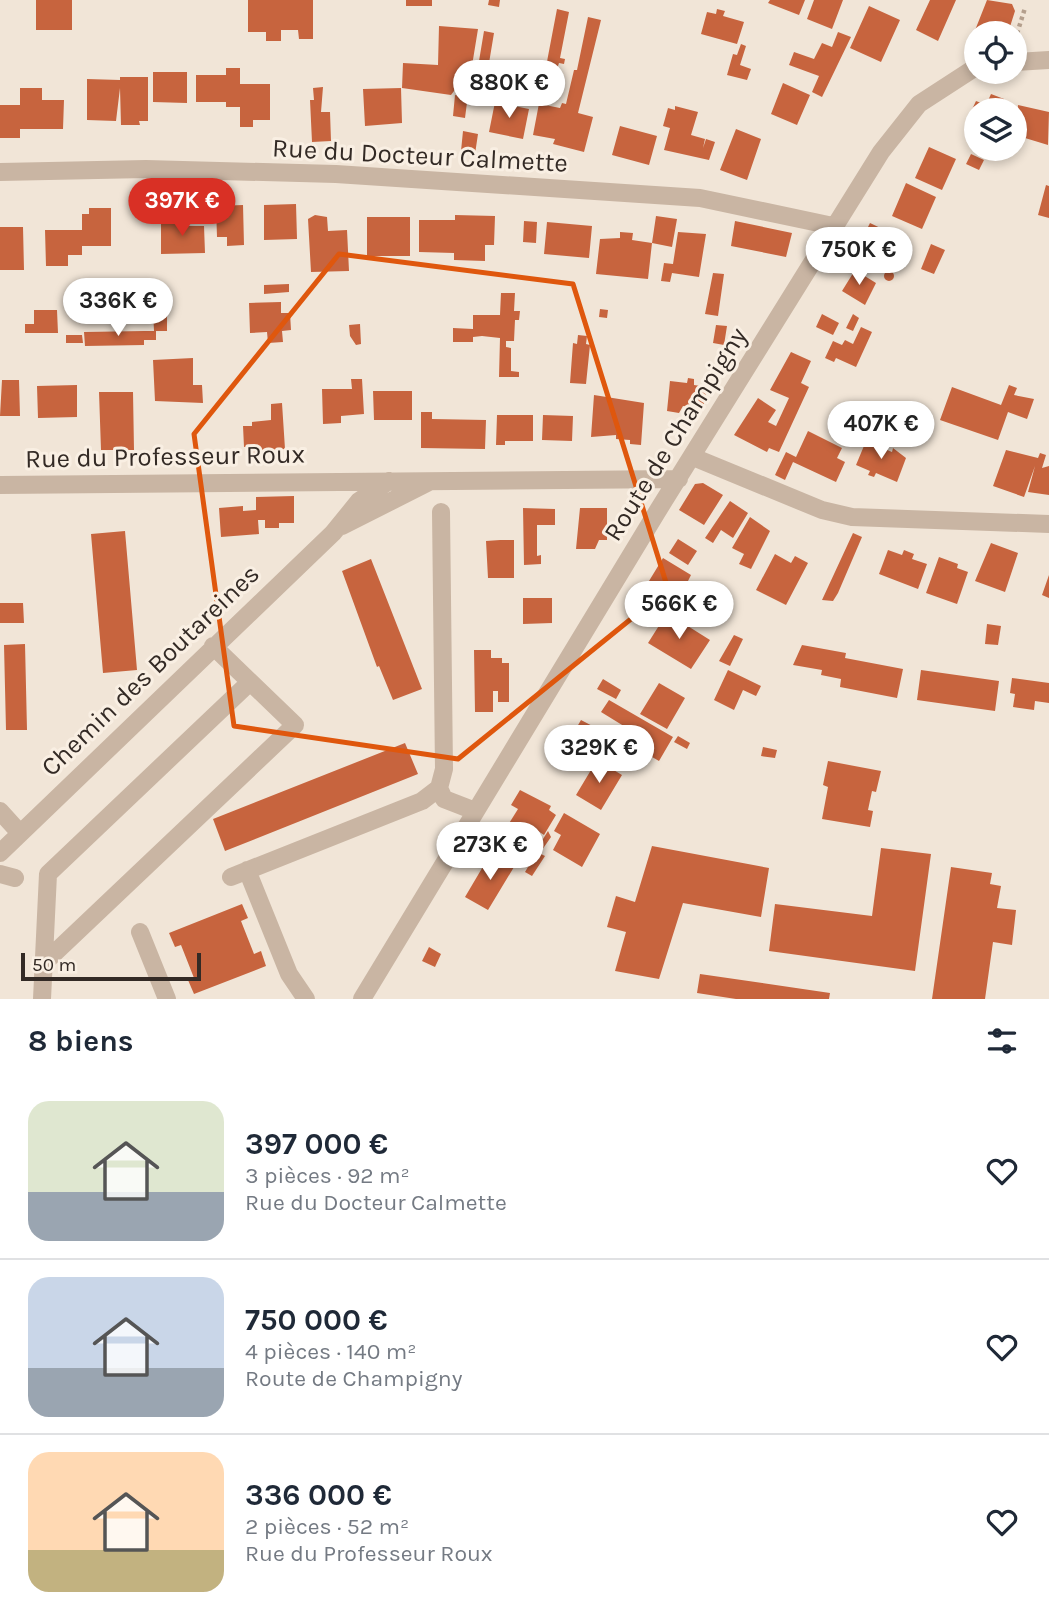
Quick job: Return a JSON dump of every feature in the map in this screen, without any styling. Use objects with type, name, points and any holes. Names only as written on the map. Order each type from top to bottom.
[{"type":"street","points":[[1027,61],[1049,60]]},
{"type":"street","name":"Route de Champigny","points":[[362,999],[833,226],[881,152],[919,104],[964,75]]},
{"type":"street","name":"Rue du Docteur Calmette","points":[[0,172],[146,169],[336,174],[701,198],[833,226]]},
{"type":"street","points":[[693,457],[822,510],[852,517],[1049,524]]},
{"type":"street","name":"Rue du Professeur Roux","points":[[0,485],[679,479]]},
{"type":"street","name":"Rue du Professeur Roux","points":[[330,481],[367,506]]},
{"type":"street","name":"Chemin des Boutareines","points":[[0,853],[213,646],[339,528],[367,506],[390,481]]},
{"type":"street","name":"Chemin des Boutareines","points":[[367,506],[433,481]]},
{"type":"street","points":[[306,999],[289,974],[239,873],[422,802],[439,788],[444,769],[441,512]]},
{"type":"street","points":[[43,964],[295,725],[213,646]]},
{"type":"street","points":[[42,999],[48,874],[250,682]]},
{"type":"street","points":[[439,788],[444,799],[475,811]]},
{"type":"street","points":[[0,811],[19,832]]},
{"type":"street","points":[[140,932],[167,999]]},
{"type":"path","points":[[1021,21],[1025,8]]},
{"type":"highlighted area","points":[[339,254],[573,284],[668,589],[458,759],[234,726],[194,434]]},
{"type":"building","points":[[36,0],[72,0],[72,30],[36,30]]},
{"type":"building","points":[[248,0],[313,0],[313,39],[299,39],[298,30],[281,30],[281,41],[266,41],[266,32],[248,32]]},
{"type":"building","points":[[406,0],[432,0],[432,6],[406,6]]},
{"type":"building","points":[[489,0],[500,0],[499,7],[488,5]]},
{"type":"building","points":[[770,0],[805,0],[799,15],[768,3]]},
{"type":"building","points":[[814,0],[843,0],[832,29],[807,19]]},
{"type":"building","points":[[930,0],[956,0],[938,41],[916,30]]},
{"type":"building","points":[[987,0],[1012,4],[1015,11],[1012,21],[979,21]]},
{"type":"building","points":[[869,6],[900,20],[881,62],[850,48]]},
{"type":"building","points":[[557,9],[569,12],[560,58],[565,59],[564,64],[559,63],[545,105],[560,108],[562,103],[566,104],[574,70],[577,70],[588,17],[601,20],[578,113],[593,117],[584,152],[553,144],[555,139],[533,135]]},
{"type":"building","points":[[717,9],[725,11],[723,16],[744,22],[737,44],[701,34],[707,12],[716,14]]},
{"type":"building","points":[[439,26],[478,29],[470,78],[455,77],[451,95],[402,88],[403,63],[438,65]]},
{"type":"building","points":[[484,31],[494,33],[489,63],[479,61]]},
{"type":"building","points":[[838,32],[851,37],[822,97],[812,92],[819,76],[789,65],[794,52],[814,59],[822,43],[832,47]]},
{"type":"building","points":[[741,44],[746,46],[740,65],[751,69],[747,80],[727,75],[733,54],[737,55]]},
{"type":"building","points":[[489,65],[509,69],[508,75],[499,74],[497,87],[486,85]]},
{"type":"building","points":[[226,68],[240,68],[240,84],[270,84],[270,120],[253,120],[253,127],[240,127],[240,107],[226,107],[226,102],[196,102],[196,75],[226,75]]},
{"type":"building","points":[[153,72],[187,72],[187,103],[153,102]]},
{"type":"building","points":[[120,77],[148,77],[148,121],[139,121],[140,125],[121,125],[120,88],[116,121],[87,120],[87,79],[120,80]]},
{"type":"building","points":[[783,83],[810,95],[797,125],[771,114]]},
{"type":"building","points":[[463,86],[469,87],[465,118],[453,116],[455,95],[461,96]]},
{"type":"building","points":[[323,87],[321,112],[330,112],[331,141],[312,142],[310,100],[314,100],[313,88]]},
{"type":"building","points":[[20,88],[42,88],[42,100],[64,100],[63,129],[20,129],[20,138],[0,138],[0,105],[20,105]]},
{"type":"building","points":[[401,88],[402,123],[365,126],[363,89]]},
{"type":"building","points":[[495,102],[529,109],[523,139],[489,132]]},
{"type":"building","points":[[675,106],[698,112],[691,135],[705,139],[703,148],[706,139],[715,142],[709,160],[664,150],[670,128],[663,126],[668,108],[675,110]]},
{"type":"building","points":[[1027,107],[1049,112],[1048,145],[1027,139]]},
{"type":"building","points":[[620,126],[657,136],[649,165],[612,155]]},
{"type":"building","points":[[736,129],[761,139],[747,180],[720,170]]},
{"type":"building","points":[[463,131],[478,134],[475,154],[461,151]]},
{"type":"building","points":[[929,147],[956,159],[942,190],[915,178]]},
{"type":"building","points":[[968,161],[984,161],[979,170],[966,164]]},
{"type":"building","points":[[906,183],[936,197],[922,229],[892,216]]},
{"type":"building","points":[[1046,185],[1049,186],[1049,218],[1038,215]]},
{"type":"building","points":[[296,204],[297,239],[264,240],[264,205]]},
{"type":"building","points":[[243,205],[244,245],[227,246],[227,237],[217,237],[216,206]]},
{"type":"building","points":[[89,208],[111,208],[111,246],[82,246],[82,255],[68,255],[68,266],[46,266],[45,230],[82,230],[82,214],[89,214]]},
{"type":"building","points":[[315,215],[327,217],[328,231],[347,230],[349,271],[311,272],[308,219]]},
{"type":"building","points":[[455,215],[495,216],[494,245],[485,245],[485,261],[454,260],[454,253],[419,252],[419,220],[455,220]]},
{"type":"building","points":[[656,216],[677,219],[672,247],[652,243]]},
{"type":"building","points":[[367,217],[410,217],[410,256],[367,256]]},
{"type":"building","points":[[161,221],[189,221],[188,226],[204,226],[205,253],[161,254]]},
{"type":"building","points":[[524,221],[537,222],[536,243],[523,242]]},
{"type":"building","points":[[735,221],[792,233],[786,257],[731,246]]},
{"type":"building","points":[[547,222],[592,226],[589,258],[544,254]]},
{"type":"building","points":[[870,223],[895,235],[882,271],[862,259],[867,248],[859,245]]},
{"type":"building","points":[[0,227],[23,227],[24,270],[0,270]]},
{"type":"building","points":[[620,232],[633,233],[632,240],[652,243],[648,279],[596,274],[600,239],[620,238]]},
{"type":"building","points":[[678,232],[706,234],[699,277],[672,273],[670,282],[661,281],[664,263],[673,264]]},
{"type":"building","points":[[931,244],[945,250],[934,274],[921,269]]},
{"type":"building","points":[[855,270],[876,283],[865,305],[842,291]]},
{"type":"building","points":[[889,271],[894,276],[889,281],[884,276]]},
{"type":"building","points":[[713,273],[724,274],[718,316],[705,314]]},
{"type":"building","points":[[289,284],[289,292],[264,294],[264,285]]},
{"type":"building","points":[[501,293],[515,293],[514,311],[520,311],[519,320],[515,320],[514,341],[506,341],[506,347],[511,348],[511,371],[519,372],[519,377],[499,377],[500,338],[482,336],[473,337],[473,342],[453,342],[453,328],[473,329],[473,315],[500,315]]},
{"type":"building","points":[[281,302],[281,313],[290,313],[291,330],[282,331],[283,342],[268,343],[267,332],[250,333],[249,303]]},
{"type":"building","points":[[600,309],[608,310],[607,318],[599,317]]},
{"type":"building","points":[[34,310],[57,310],[58,333],[25,333],[25,324],[34,324]]},
{"type":"building","points":[[153,311],[167,311],[167,331],[154,331]]},
{"type":"building","points":[[822,314],[839,323],[833,335],[816,327]]},
{"type":"building","points":[[853,314],[859,318],[853,331],[846,328]]},
{"type":"building","points":[[360,324],[361,344],[356,345],[350,336],[349,325]]},
{"type":"building","points":[[716,325],[727,326],[724,345],[713,343]]},
{"type":"building","points":[[861,327],[872,332],[856,367],[836,358],[834,362],[825,358],[833,341],[842,345],[845,340],[853,344]]},
{"type":"building","points":[[156,331],[156,340],[144,340],[144,345],[85,346],[84,332]]},
{"type":"building","points":[[66,335],[82,335],[83,343],[66,343]]},
{"type":"building","points":[[578,335],[587,336],[586,344],[590,345],[586,384],[570,383],[573,343],[577,344]]},
{"type":"building","points":[[791,352],[811,361],[801,383],[809,387],[779,452],[769,448],[767,452],[734,435],[758,398],[776,410],[768,422],[776,426],[789,398],[770,390]]},
{"type":"building","points":[[193,358],[193,385],[202,385],[203,403],[155,401],[153,360]]},
{"type":"building","points":[[688,378],[694,379],[694,385],[707,387],[703,409],[683,406],[679,413],[667,411],[670,381],[687,383]]},
{"type":"building","points":[[351,379],[362,379],[364,414],[341,416],[341,423],[323,424],[322,389],[352,389]]},
{"type":"building","points":[[2,380],[19,380],[20,416],[0,416]]},
{"type":"building","points":[[77,385],[77,417],[38,418],[37,386]]},
{"type":"building","points":[[1009,385],[1017,388],[1014,395],[1034,399],[1027,419],[1008,412],[998,440],[940,420],[952,387],[1001,405]]},
{"type":"building","points":[[373,391],[412,391],[412,420],[374,420]]},
{"type":"building","points":[[99,392],[133,392],[134,450],[101,450]]},
{"type":"building","points":[[594,395],[644,403],[641,445],[630,444],[630,440],[616,439],[616,435],[591,437]]},
{"type":"building","points":[[282,403],[285,449],[253,454],[253,446],[244,447],[243,426],[271,420],[271,404]]},
{"type":"building","points":[[421,412],[432,412],[432,419],[486,420],[485,449],[421,448]]},
{"type":"building","points":[[497,415],[533,415],[533,441],[505,441],[505,445],[496,445]]},
{"type":"building","points":[[543,415],[573,416],[572,441],[542,440]]},
{"type":"building","points":[[808,431],[842,448],[837,458],[845,462],[836,482],[793,462],[785,480],[775,475],[786,452],[796,457]]},
{"type":"building","points":[[874,440],[882,443],[880,447],[892,452],[893,448],[906,458],[897,482],[876,473],[874,477],[868,475],[870,471],[856,465],[866,441],[872,444]]},
{"type":"building","points":[[1006,450],[1038,458],[1040,453],[1046,455],[1042,468],[1049,466],[1049,495],[1028,492],[1035,466],[1024,497],[993,486]]},
{"type":"building","points":[[703,483],[723,495],[704,525],[679,510],[695,484]]},
{"type":"building","points":[[294,496],[294,523],[279,523],[279,528],[265,528],[265,520],[258,520],[259,534],[221,537],[219,508],[243,506],[243,511],[256,510],[256,497]]},
{"type":"building","points":[[730,501],[748,513],[733,538],[721,530],[713,543],[705,538]]},
{"type":"building","points":[[523,508],[555,509],[555,525],[537,525],[537,556],[541,555],[541,564],[524,565]]},
{"type":"building","points":[[580,508],[607,508],[607,540],[599,540],[595,549],[576,549]]},
{"type":"building","points":[[750,517],[770,531],[751,569],[739,564],[744,554],[732,548]]},
{"type":"building","points":[[125,531],[137,670],[103,673],[91,534]]},
{"type":"building","points":[[853,533],[862,537],[838,593],[833,601],[822,600]]},
{"type":"building","points":[[678,539],[697,551],[688,565],[669,553]]},
{"type":"building","points":[[514,540],[514,578],[488,578],[486,541]]},
{"type":"building","points":[[991,543],[1018,553],[1005,592],[975,581]]},
{"type":"building","points":[[888,550],[902,555],[904,550],[914,554],[912,559],[927,564],[918,589],[879,574]]},
{"type":"building","points":[[775,554],[791,563],[795,556],[808,563],[786,605],[756,590]]},
{"type":"building","points":[[939,557],[958,564],[957,568],[968,572],[957,604],[926,593]]},
{"type":"building","points":[[663,558],[691,575],[679,599],[649,581]]},
{"type":"building","points":[[371,559],[422,689],[393,700],[379,666],[377,667],[342,571]]},
{"type":"building","points":[[1049,575],[1049,598],[1042,595]]},
{"type":"building","points":[[523,598],[552,598],[552,623],[523,624]]},
{"type":"building","points":[[0,603],[23,603],[24,623],[0,623]]},
{"type":"building","points":[[667,613],[710,640],[691,669],[648,643]]},
{"type":"building","points":[[987,624],[1001,626],[998,645],[985,644]]},
{"type":"building","points":[[734,635],[743,639],[730,666],[719,661]]},
{"type":"building","points":[[25,644],[27,730],[6,730],[4,645]]},
{"type":"building","points":[[802,645],[846,653],[845,658],[903,669],[897,698],[840,687],[841,679],[821,675],[822,670],[793,665]]},
{"type":"building","points":[[474,650],[491,650],[491,658],[502,658],[502,663],[509,663],[509,702],[498,702],[498,691],[493,691],[493,712],[475,712]]},
{"type":"building","points":[[728,670],[761,686],[756,696],[743,690],[734,710],[714,700]]},
{"type":"building","points":[[921,670],[999,681],[995,711],[917,700]]},
{"type":"building","points":[[1012,678],[1049,683],[1049,703],[1035,701],[1034,710],[1013,707],[1015,694],[1010,693]]},
{"type":"building","points":[[603,679],[621,690],[616,699],[597,689]]},
{"type":"building","points":[[659,683],[685,698],[667,729],[640,714]]},
{"type":"building","points":[[609,700],[673,737],[659,761],[621,739],[627,728],[601,712]]},
{"type":"building","points":[[581,720],[600,730],[593,742],[574,732]]},
{"type":"building","points":[[563,731],[580,742],[565,767],[547,756]]},
{"type":"building","points":[[678,736],[690,743],[687,749],[674,742]]},
{"type":"building","points":[[405,743],[418,774],[225,851],[213,819]]},
{"type":"building","points":[[763,747],[777,750],[775,758],[761,756]]},
{"type":"building","points":[[597,760],[622,775],[601,810],[576,795]]},
{"type":"building","points":[[828,761],[881,771],[876,792],[872,791],[868,810],[873,811],[870,827],[822,819],[828,787],[823,785]]},
{"type":"building","points":[[520,790],[551,806],[549,810],[556,815],[544,835],[529,825],[523,834],[508,825],[518,809],[511,805]]},
{"type":"building","points":[[564,813],[600,834],[582,867],[553,850],[561,835],[554,831]]},
{"type":"building","points":[[548,831],[551,837],[542,850],[538,847]]},
{"type":"building","points":[[513,839],[534,853],[528,863],[506,850]]},
{"type":"building","points":[[652,846],[769,868],[761,917],[683,903],[659,979],[615,971],[626,932],[607,927],[616,896],[635,902]]},
{"type":"building","points":[[881,848],[931,854],[915,971],[769,951],[775,904],[872,916]]},
{"type":"building","points":[[537,852],[545,856],[532,876],[525,872]]},
{"type":"building","points":[[491,853],[514,867],[488,910],[465,897]]},
{"type":"building","points":[[951,867],[992,873],[990,884],[1001,886],[997,908],[1016,910],[1012,945],[993,942],[985,999],[932,999]]},
{"type":"building","points":[[242,904],[248,918],[241,921],[254,954],[261,951],[266,966],[194,994],[188,980],[194,978],[181,945],[175,947],[169,933]]},
{"type":"building","points":[[429,947],[441,954],[435,967],[422,961]]},
{"type":"building","points":[[700,974],[830,993],[829,999],[736,999],[697,993]]}]
